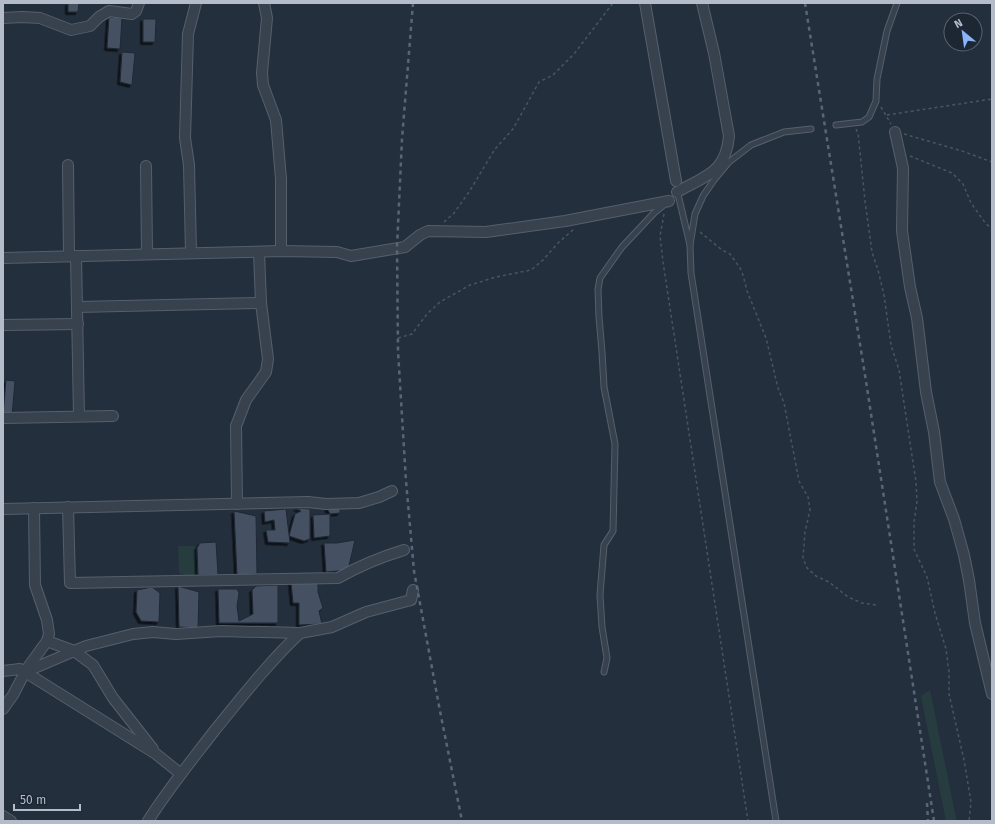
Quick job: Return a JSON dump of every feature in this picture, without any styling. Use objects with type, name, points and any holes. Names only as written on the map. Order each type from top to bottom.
[{"type":"street","points":[[3,18],[40,18],[71,30],[90,26],[99,17],[109,11],[132,14],[136,11],[139,3]]},
{"type":"street","points":[[191,253],[189,165],[185,138],[188,34],[196,3]]},
{"type":"street","points":[[264,3],[266,18],[262,73],[263,84],[276,120],[281,179],[281,251]]},
{"type":"street","points":[[645,3],[676,181]]},
{"type":"street","points":[[678,192],[708,176],[719,166],[728,150],[729,136],[714,53],[702,3]]},
{"type":"street","points":[[895,132],[903,174],[902,231],[910,287],[917,318],[926,392],[934,432],[940,482],[954,519],[964,555],[975,623],[992,694]]},
{"type":"street","points":[[68,165],[78,324],[79,416]]},
{"type":"street","points":[[146,166],[147,254]]},
{"type":"street","points":[[3,258],[281,251],[337,252],[351,256],[405,247],[420,235],[428,231],[486,232],[581,218],[669,201]]},
{"type":"street","points":[[237,504],[236,426],[246,400],[266,372],[268,359],[261,303],[259,252]]},
{"type":"street","points":[[77,307],[261,303]]},
{"type":"street","points":[[3,326],[78,324]]},
{"type":"street","points":[[3,418],[113,416]]},
{"type":"street","points":[[3,509],[308,502],[326,504],[359,503],[392,491]]},
{"type":"street","points":[[68,507],[70,583],[338,578],[360,565],[404,550]]},
{"type":"street","points":[[3,709],[19,685],[25,672],[47,641],[49,634],[47,620],[35,585],[34,508]]},
{"type":"street","points":[[25,672],[86,646],[133,634],[153,632],[176,634],[221,631],[300,633],[332,627],[366,612],[411,600],[413,590]]},
{"type":"street","points":[[148,821],[181,774],[232,709],[282,650],[300,633]]},
{"type":"street","points":[[47,641],[74,651],[93,665],[113,698],[156,754]]},
{"type":"street","points":[[3,671],[20,669],[156,754],[181,774]]},
{"type":"street","points":[[3,816],[11,821]]},
{"type":"lane","points":[[836,125],[862,122],[869,117],[876,101],[877,79],[886,31],[897,3]]},
{"type":"lane","points":[[776,821],[691,273],[690,245],[695,214],[703,196],[729,162],[751,145],[784,132],[811,129]]},
{"type":"lane","points":[[676,181],[690,245]]},
{"type":"lane","points":[[604,672],[607,658],[602,627],[600,595],[604,545],[613,530],[615,444],[604,387],[598,317],[598,289],[600,278],[622,247],[654,213],[669,201]]},
{"type":"path","points":[[436,230],[454,213],[495,149],[513,129],[539,82],[553,75],[574,54],[613,3]]},
{"type":"path","points":[[992,99],[887,115],[895,132],[962,151],[992,162]]},
{"type":"path","points":[[854,123],[858,133],[864,201],[872,252],[884,295],[891,345],[899,370],[904,398],[917,502],[914,522],[914,549],[927,577],[935,613],[946,649],[949,672],[949,694],[964,760],[971,802],[969,821]]},
{"type":"path","points":[[900,152],[923,163],[952,173],[963,184],[971,203],[986,224],[992,228]]},
{"type":"path","points":[[669,201],[660,236],[663,262],[748,821]]},
{"type":"path","points":[[398,338],[412,334],[440,302],[470,285],[496,277],[531,270],[543,260],[558,243],[580,225],[581,218]]},
{"type":"path","points":[[692,228],[703,234],[722,250],[730,254],[740,268],[747,291],[766,338],[778,388],[784,403],[799,481],[808,497],[810,510],[805,532],[803,558],[807,568],[816,576],[829,582],[848,597],[862,603],[876,606]]},
{"type":"green space","points":[[178,546],[198,546],[198,575],[191,577],[179,573]]},
{"type":"green space","points":[[930,690],[957,821],[946,821],[921,696]]},
{"type":"building","points":[[68,3],[79,3],[78,12],[68,12]]},
{"type":"building","points":[[109,17],[122,18],[120,49],[107,48]]},
{"type":"building","points":[[143,19],[156,19],[155,42],[143,42]]},
{"type":"building","points":[[122,52],[135,53],[132,85],[120,82]]},
{"type":"building","points":[[6,380],[15,381],[12,416],[3,415]]},
{"type":"building","points":[[340,507],[340,513],[330,514],[327,508]]},
{"type":"building","points":[[296,508],[310,509],[310,539],[304,541],[289,536],[295,514],[301,511]]},
{"type":"building","points":[[286,509],[290,543],[268,542],[266,530],[275,530],[274,520],[265,522],[264,511]]},
{"type":"building","points":[[234,511],[256,516],[257,574],[237,575]]},
{"type":"building","points":[[330,514],[330,536],[314,538],[313,515]]},
{"type":"building","points":[[355,540],[348,570],[326,572],[324,543],[337,543]]},
{"type":"building","points":[[216,542],[218,575],[198,575],[197,548],[200,543]]},
{"type":"building","points":[[291,582],[318,582],[318,592],[323,608],[319,611],[322,624],[299,625],[299,603],[293,603]]},
{"type":"building","points":[[278,585],[278,623],[219,623],[218,589],[237,589],[239,593],[237,606],[239,621],[253,614],[252,590],[256,586]]},
{"type":"building","points":[[178,586],[199,592],[198,628],[179,627]]},
{"type":"building","points":[[152,587],[160,593],[159,622],[141,621],[136,612],[137,590]]},
{"type":"railway","points":[[413,3],[402,139],[397,247],[398,351],[406,481],[414,571],[462,821]]},
{"type":"railway","points":[[805,3],[865,375],[934,821]]},
{"type":"railway","points":[[927,803],[928,821]]}]
